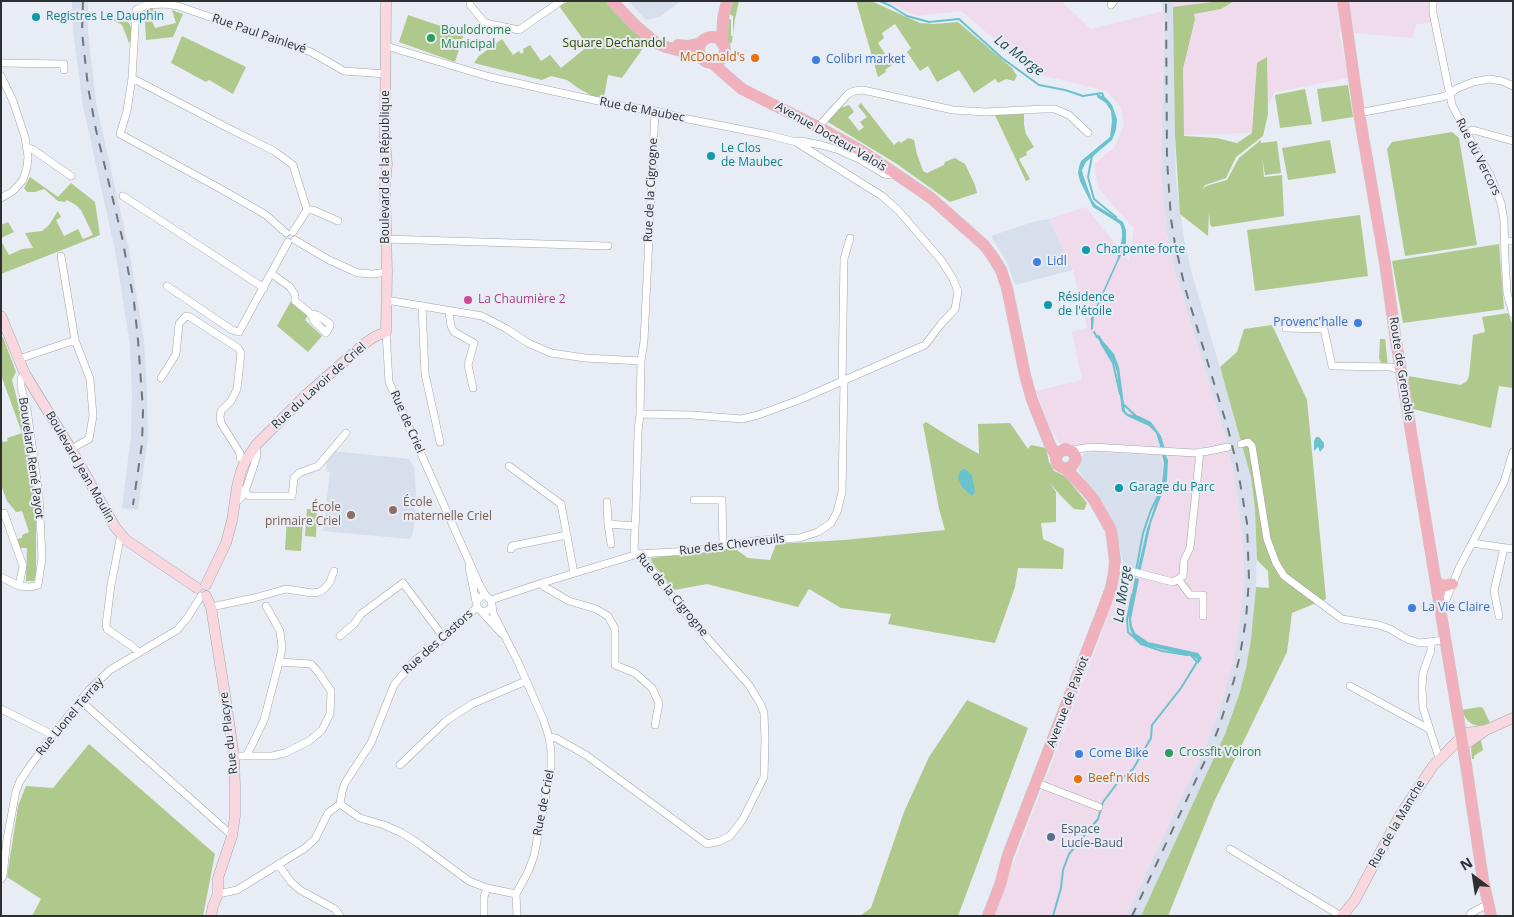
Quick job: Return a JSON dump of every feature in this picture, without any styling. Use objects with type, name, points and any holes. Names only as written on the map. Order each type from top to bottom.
[{"type":"main road","points":[[612,1],[634,25],[656,43],[689,52],[712,63],[718,61],[723,55]]},
{"type":"main road","points":[[620,1],[639,22],[670,44],[688,46],[713,38],[722,43]]},
{"type":"main road","points":[[700,56],[699,52],[714,27],[721,1]]},
{"type":"main road","points":[[727,1],[723,19],[722,43],[724,47],[723,55],[730,79]]},
{"type":"main road","name":"Route de Grenoble","points":[[1343,1],[1359,113],[1385,262],[1444,640],[1490,910]]},
{"type":"main road","name":"Avenue Docteur Valois","points":[[712,63],[742,89],[860,150],[931,198],[954,211],[977,227],[991,240],[1007,268],[1012,287],[1021,330],[1020,347],[1032,400],[1050,445],[1068,458]]},
{"type":"main road","name":"Avenue de Paviot","points":[[988,916],[1000,885],[1008,855],[1111,588],[1115,567],[1114,542],[1108,523],[1068,458]]},
{"type":"main road","points":[[1436,582],[1444,586],[1452,585]]},
{"type":"main road","points":[[1438,594],[1452,585]]},
{"type":"street","name":"Boulevard de la République","points":[[386,1],[386,332]]},
{"type":"street","points":[[470,1],[470,5],[484,23],[519,30],[561,1]]},
{"type":"street","name":"Rue du Vercors","points":[[1433,1],[1432,13],[1452,105],[1491,177],[1501,203],[1504,220],[1507,293],[1513,314]]},
{"type":"street","name":"Rue Paul Painlevé","points":[[289,232],[254,208],[120,134],[127,111],[132,78],[136,10],[146,4],[178,6],[311,52],[344,71],[386,74]]},
{"type":"street","name":"Rue de Maubec","points":[[386,46],[490,77],[796,142],[821,145],[839,150],[859,159],[884,174],[896,174]]},
{"type":"street","points":[[1,63],[64,64],[64,70]]},
{"type":"street","points":[[1,76],[14,101],[28,148],[28,167],[23,180],[14,191],[1,198]]},
{"type":"street","points":[[132,78],[274,151],[293,165],[308,210]]},
{"type":"street","points":[[1359,113],[1442,97],[1473,82],[1489,79],[1502,81],[1513,86]]},
{"type":"street","points":[[818,128],[848,94],[863,90],[953,110],[986,112],[1055,109],[1069,115],[1088,134]]},
{"type":"street","name":"Rue de la Cigrogne","points":[[549,736],[586,755],[707,844],[730,836],[744,819],[764,777],[766,753],[764,713],[761,705],[749,685],[685,613],[644,559],[634,550],[641,361],[644,341],[655,111]]},
{"type":"street","points":[[1466,132],[1473,130],[1513,141]]},
{"type":"street","points":[[640,414],[748,418],[799,400],[925,344],[956,309],[958,291],[952,277],[941,260],[898,210],[882,196],[796,142]]},
{"type":"street","points":[[28,148],[71,176]]},
{"type":"street","points":[[123,196],[264,288]]},
{"type":"street","points":[[308,210],[313,210],[338,221]]},
{"type":"street","points":[[167,286],[236,332],[239,332],[281,256],[295,235],[289,232],[308,210]]},
{"type":"street","name":"Rue des Chevreuils","points":[[490,600],[638,554],[690,551],[761,540],[799,538],[818,532],[831,523],[837,512],[842,492],[844,259],[850,238]]},
{"type":"street","points":[[386,239],[608,246]]},
{"type":"street","points":[[291,241],[358,273],[373,274],[387,272]]},
{"type":"street","points":[[1504,241],[1513,241]]},
{"type":"street","points":[[61,256],[75,340],[90,379],[93,416],[89,439],[71,449]]},
{"type":"street","points":[[272,274],[290,287],[295,295],[295,301],[311,314]]},
{"type":"street","points":[[386,300],[482,316],[528,343],[551,353],[585,358],[641,361]]},
{"type":"street","points":[[422,306],[425,374],[440,442]]},
{"type":"street","points":[[449,312],[454,332],[474,343],[468,365],[473,388]]},
{"type":"street","name":"Boulevard Jean Moulin","points":[[1,316],[25,374],[121,534],[126,540],[202,591]]},
{"type":"street","points":[[161,378],[176,354],[179,324],[186,316],[238,348],[241,353],[236,389],[231,400],[221,411],[220,417],[221,423],[240,453],[240,458],[246,460]]},
{"type":"street","points":[[1286,328],[1324,329],[1332,366],[1391,366],[1401,371]]},
{"type":"street","name":"Rue du Lavoir de Criel","points":[[241,489],[246,460],[256,445],[306,395],[374,337],[386,332]]},
{"type":"street","name":"Rue de Criel","points":[[386,332],[389,382],[469,562],[490,600],[493,614],[526,681],[549,736],[551,768],[534,856],[516,894]]},
{"type":"street","points":[[19,359],[75,340]]},
{"type":"street","name":"Bouvelard René Payot","points":[[19,586],[30,587],[38,585],[42,558],[39,495],[27,409],[21,387],[21,378],[25,374]]},
{"type":"street","points":[[241,489],[249,496],[292,496],[294,478],[298,473],[318,466],[346,433]]},
{"type":"street","points":[[1240,444],[1248,442],[1252,446],[1267,539],[1276,563],[1284,576],[1342,619],[1380,626],[1420,643],[1444,640]]},
{"type":"street","name":"Rue du Lavoir de Criel","points":[[202,591],[226,543],[235,503],[257,456],[256,445]]},
{"type":"street","points":[[1068,458],[1084,448],[1092,447],[1164,452],[1200,452],[1228,447]]},
{"type":"street","points":[[1115,567],[1173,582],[1183,576],[1184,560],[1190,548],[1200,452]]},
{"type":"street","points":[[1441,612],[1472,543],[1504,482],[1513,452]]},
{"type":"street","points":[[509,466],[561,504],[574,573]]},
{"type":"street","points":[[694,500],[722,500],[723,546]]},
{"type":"street","points":[[607,502],[611,544]]},
{"type":"street","points":[[1,577],[19,586],[23,566],[4,513]]},
{"type":"street","points":[[608,524],[636,526]]},
{"type":"street","points":[[121,534],[111,585],[106,625],[107,629],[138,652]]},
{"type":"street","points":[[511,549],[512,546],[567,535]]},
{"type":"street","points":[[1472,543],[1513,549]]},
{"type":"street","points":[[1499,616],[1494,591],[1504,548]]},
{"type":"street","name":"Rue de Criel","points":[[469,562],[478,607],[504,635]]},
{"type":"street","points":[[211,608],[286,589],[312,593],[320,592],[326,588],[334,571]]},
{"type":"street","points":[[1178,579],[1190,595],[1203,594],[1203,616]]},
{"type":"street","points":[[340,636],[354,624],[361,614],[403,583],[444,638]]},
{"type":"street","points":[[542,583],[543,586],[569,601],[596,609],[608,616],[616,630],[615,665],[635,673],[652,688],[659,703],[655,725]]},
{"type":"street","name":"Rue du Placyre","points":[[202,591],[211,608],[234,756],[235,816],[232,834],[218,878],[218,894],[211,916]]},
{"type":"street","name":"Rue Lionel Terray","points":[[1,879],[3,876],[6,839],[16,791],[30,766],[89,690],[110,670],[177,630],[188,617],[202,591]]},
{"type":"street","points":[[480,597],[490,600],[488,610],[478,607],[480,597]]},
{"type":"street","points":[[246,756],[264,720],[282,648],[280,631],[266,606]]},
{"type":"street","name":"Rue des Castors","points":[[218,894],[237,890],[315,840],[328,813],[340,804],[346,783],[371,743],[394,685],[414,661],[444,638],[478,607]]},
{"type":"street","points":[[1431,642],[1431,650],[1423,673],[1423,708],[1440,758]]},
{"type":"street","points":[[234,756],[272,756],[285,753],[308,741],[322,730],[330,714],[332,691],[311,664],[279,662]]},
{"type":"street","points":[[400,765],[446,721],[472,704],[526,681]]},
{"type":"street","points":[[1350,686],[1429,729]]},
{"type":"street","points":[[81,701],[232,834]]},
{"type":"street","points":[[1,709],[53,735]]},
{"type":"street","name":"Rue de la Manche","points":[[1341,916],[1355,900],[1405,807],[1425,776],[1440,758],[1461,740],[1469,742],[1483,730],[1513,718]]},
{"type":"street","points":[[1458,720],[1483,730]]},
{"type":"street","points":[[1037,783],[1099,807]]},
{"type":"street","points":[[340,804],[360,818],[384,825],[419,844],[469,881],[487,888],[516,894],[518,916]]},
{"type":"street","points":[[1230,849],[1341,916]]},
{"type":"street","points":[[278,864],[300,890],[335,909],[340,916]]},
{"type":"street","points":[[484,916],[484,897],[487,888]]},
{"type":"street","points":[[1470,916],[1471,913],[1490,910]]},
{"type":"shaded area","points":[[72,1],[88,1],[88,31],[96,103],[129,249],[144,341],[148,436],[138,510],[122,508],[131,436],[130,345],[115,250],[83,106],[73,31]]},
{"type":"shaded area","points":[[628,1],[681,1],[659,17],[646,20]]},
{"type":"shaded area","points":[[884,1],[1061,1],[1091,29],[1163,11],[1161,171],[1167,235],[1174,268],[1227,442],[1241,524],[1244,564],[1243,593],[1234,660],[1210,736],[1126,916],[993,916],[1098,643],[1124,566],[1137,571],[1148,521],[1161,481],[1163,468],[1160,455],[1092,452],[1059,442],[1051,430],[1036,391],[1082,380],[1072,332],[1087,328],[1073,270],[1049,219],[1086,207],[1129,261],[1134,229],[1099,189],[1094,164],[1114,148],[1124,126],[1121,108],[1107,91],[1036,74],[961,11],[917,16]]},
{"type":"shaded area","points":[[1162,1],[1174,1],[1176,180],[1184,239],[1190,267],[1251,477],[1257,536],[1256,587],[1246,668],[1239,695],[1225,734],[1141,916],[1126,916],[1210,736],[1223,699],[1243,593],[1244,564],[1241,524],[1227,442],[1174,268],[1167,235],[1161,171],[1164,22]]},
{"type":"shaded area","points":[[1174,1],[1428,1],[1432,23],[1417,24],[1412,38],[1353,33],[1349,10],[1339,33],[1349,78],[1275,92],[1252,133],[1175,135]]},
{"type":"shaded area","points":[[1049,219],[1073,270],[1015,285],[1007,262],[991,236],[1036,221]]},
{"type":"shaded area","points":[[333,451],[409,459],[414,467],[416,494],[413,534],[410,539],[323,531],[330,472],[326,471],[327,459]]},
{"type":"shaded area","points":[[1085,453],[1160,455],[1163,468],[1161,481],[1137,572],[1124,566],[1112,521],[1103,503],[1079,471],[1079,461]]},
{"type":"green space","name":"Square Dechandol","points":[[569,1],[610,1],[648,41],[622,78],[608,75],[603,102],[567,80],[551,76],[542,80],[474,63],[479,56],[502,39],[513,55],[519,51],[521,54],[524,52],[523,49],[530,45],[541,61],[550,55],[561,68],[588,46],[559,6]]},
{"type":"green space","points":[[732,1],[739,1],[733,34],[733,16],[729,14]]},
{"type":"green space","points":[[856,1],[871,1],[920,23],[958,22],[1012,68],[1017,76],[1014,81],[1006,79],[998,83],[995,79],[974,93],[959,70],[937,82],[928,66],[920,71],[907,52],[911,48],[895,24],[882,33],[884,38],[878,43],[892,65],[878,77]]},
{"type":"green space","points":[[1234,1],[1221,9],[1194,14],[1195,19],[1183,69],[1184,136],[1217,138],[1237,143],[1252,133],[1257,63],[1267,57],[1268,114],[1263,136],[1236,157],[1226,178],[1205,185],[1202,190],[1206,186],[1227,180],[1239,158],[1261,140],[1261,143],[1277,141],[1281,173],[1265,175],[1262,157],[1264,177],[1282,175],[1284,216],[1212,227],[1209,211],[1208,236],[1180,214],[1175,135],[1173,7]]},
{"type":"green space","points":[[152,6],[155,15],[151,19],[155,28],[176,23],[172,10],[183,14],[173,37],[146,40],[146,19],[143,11]]},
{"type":"green space","name":"Boulodrome Municipal","points":[[408,15],[464,34],[455,62],[399,42]]},
{"type":"green space","points":[[113,18],[117,21],[128,22],[131,27],[131,41],[129,43],[123,27],[114,21]]},
{"type":"green space","points":[[728,18],[731,20],[731,36],[733,36],[732,42],[729,44],[727,38]]},
{"type":"green space","points":[[182,36],[246,67],[233,94],[209,80],[206,82],[171,63]]},
{"type":"green space","points":[[1348,85],[1353,117],[1322,122],[1317,89]]},
{"type":"green space","points":[[1305,89],[1312,124],[1280,128],[1275,95]]},
{"type":"green space","points":[[861,103],[894,145],[908,138],[914,140],[923,171],[927,173],[955,158],[965,164],[977,193],[950,202],[897,164],[828,122],[840,108],[849,105],[854,112],[848,117],[859,131],[864,127],[860,122],[867,117],[858,106]]},
{"type":"green space","points":[[1024,114],[1026,134],[1034,147],[1026,152],[1027,155],[1019,159],[1030,179],[1026,181],[995,115]]},
{"type":"green space","points":[[1452,132],[1459,138],[1477,245],[1405,256],[1387,149],[1392,142]]},
{"type":"green space","points":[[1330,140],[1336,173],[1288,180],[1282,148]]},
{"type":"green space","points":[[30,177],[58,197],[71,183],[95,202],[100,235],[1,274],[1,241],[9,255],[22,249],[33,248],[25,233],[42,231],[49,225],[58,211],[61,217],[56,220],[64,236],[78,229],[83,239],[93,235],[81,210],[76,205],[67,200],[65,202],[58,201],[44,189],[27,192],[24,188]]},
{"type":"green space","points":[[1360,215],[1368,276],[1255,291],[1247,230]]},
{"type":"green space","points":[[8,222],[14,232],[1,238],[1,225]]},
{"type":"green space","points":[[1499,244],[1504,309],[1403,323],[1392,261]]},
{"type":"green space","points":[[291,301],[308,315],[305,320],[322,336],[308,352],[277,326]]},
{"type":"green space","points":[[1508,313],[1513,326],[1513,388],[1499,386],[1491,428],[1413,409],[1408,376],[1461,385],[1467,381],[1469,376],[1473,335],[1485,332],[1482,317]]},
{"type":"green space","points":[[1272,325],[1307,400],[1326,599],[1292,613],[1287,652],[1214,802],[1168,916],[1141,916],[1225,734],[1239,695],[1251,639],[1256,587],[1269,588],[1268,571],[1257,560],[1255,509],[1251,477],[1220,367],[1237,352],[1244,329]]},
{"type":"green space","points":[[1,337],[3,337],[16,372],[12,380],[26,435],[34,488],[36,576],[34,581],[26,581],[27,548],[20,548],[17,539],[22,538],[22,535],[29,532],[22,511],[16,512],[7,501],[1,485],[1,438],[3,442],[8,441],[7,438],[22,433],[1,375]]},
{"type":"green space","points":[[1380,339],[1385,339],[1388,366],[1382,366],[1379,358]]},
{"type":"green space","points":[[926,422],[979,454],[978,424],[1010,423],[1028,449],[1031,445],[1046,448],[1049,462],[1054,471],[1065,476],[1087,503],[1084,510],[1074,509],[1049,482],[1056,492],[1056,522],[1041,523],[1043,539],[1064,549],[1063,569],[1018,568],[1015,587],[995,643],[888,624],[891,614],[841,608],[809,589],[798,607],[707,584],[674,590],[652,562],[651,558],[734,548],[748,558],[770,560],[776,544],[844,540],[945,530],[939,509],[923,424]]},
{"type":"green space","points":[[307,509],[317,509],[316,537],[305,536]]},
{"type":"green space","points":[[287,518],[303,519],[301,551],[285,550]]},
{"type":"green space","points":[[967,700],[1028,728],[958,916],[860,916],[871,908],[904,812],[929,757]]},
{"type":"green space","points":[[1483,708],[1490,723],[1479,726],[1472,724],[1461,710]]},
{"type":"green space","points":[[1479,740],[1483,750],[1472,759],[1471,748]]},
{"type":"green space","points":[[89,744],[215,854],[203,916],[32,916],[41,899],[7,877],[18,806],[26,786],[53,788]]},
{"type":"water","points":[[1097,94],[1106,98],[1112,105],[1117,119],[1116,130],[1112,140],[1086,162],[1082,170],[1092,200],[1096,205],[1123,222],[1126,230],[1126,244],[1094,315],[1093,329],[1091,330],[1091,318],[1117,260],[1122,238],[1120,224],[1093,207],[1078,173],[1081,161],[1110,137],[1111,111],[1106,103],[1097,97]]},
{"type":"water","points":[[1099,335],[1114,354],[1119,367],[1125,411],[1128,414],[1139,416],[1151,422],[1161,436],[1165,449],[1161,449],[1156,433],[1149,426],[1127,416],[1122,411],[1117,372],[1114,363],[1096,336]]},
{"type":"water","points":[[1316,437],[1319,437],[1324,443],[1324,447],[1320,452],[1318,447],[1314,451]]},
{"type":"water","points":[[1162,454],[1165,454],[1168,460],[1167,480],[1151,523],[1140,573],[1137,572],[1147,529],[1162,484],[1164,463]]},
{"type":"water","points":[[964,469],[972,476],[975,492],[972,496],[962,487],[958,478],[960,471]]},
{"type":"water","points":[[1135,578],[1139,579],[1131,619],[1135,633],[1148,642],[1198,653],[1202,658],[1198,664],[1197,659],[1194,657],[1149,646],[1134,638],[1130,629],[1128,613]]},
{"type":"waterway","name":"La Morge","points":[[880,1],[907,16],[929,22],[959,19],[1002,58],[1039,85],[1083,96],[1102,93],[1104,98]]},
{"type":"waterway","name":"La Morge","points":[[1094,154],[1088,177],[1094,199],[1116,217]]},
{"type":"waterway","name":"La Morge","points":[[1094,332],[1097,337]]},
{"type":"waterway","name":"La Morge","points":[[1101,343],[1113,363],[1120,394]]},
{"type":"waterway","name":"La Morge","points":[[1122,403],[1137,417]]},
{"type":"waterway","name":"La Morge","points":[[1136,571],[1143,533],[1159,494]]},
{"type":"waterway","name":"La Morge","points":[[1132,595],[1127,619],[1128,632],[1141,644],[1162,651],[1187,655]]},
{"type":"waterway","name":"La Morge","points":[[1053,916],[1061,888],[1063,870],[1069,854],[1098,819],[1103,802],[1118,782],[1133,769],[1151,738],[1152,725],[1181,688],[1197,662],[1191,655]]},
{"type":"railway","points":[[83,1],[82,32],[88,87],[96,130],[122,237],[134,302],[138,340],[143,410],[142,444],[133,505]]},
{"type":"railway","points":[[1132,916],[1219,727],[1240,655],[1246,619],[1249,580],[1247,523],[1237,465],[1228,429],[1185,288],[1171,219],[1167,160],[1166,1]]},
{"type":"place","name":"Registres Le Dauphin","points":[[36,17]]},
{"type":"place","name":"Boulodrome Municipal","points":[[431,38]]},
{"type":"place","name":"McDonald's","points":[[755,58]]},
{"type":"place","name":"Colibri market","points":[[816,60]]},
{"type":"place","name":"Le Clos de Maubec","points":[[711,156]]},
{"type":"place","name":"Charpente forte","points":[[1086,250]]},
{"type":"place","name":"Lidl","points":[[1037,262]]},
{"type":"place","name":"La Chaumière 2","points":[[468,300]]},
{"type":"place","name":"Résidence de l'étoile","points":[[1048,305]]},
{"type":"place","name":"Provenc'halle","points":[[1358,323]]},
{"type":"place","name":"Garage du Parc","points":[[1119,488]]},
{"type":"place","name":"École maternelle Criel","points":[[393,510]]},
{"type":"place","name":"École primaire Criel","points":[[351,515]]},
{"type":"place","name":"La Vie Claire","points":[[1412,608]]},
{"type":"place","name":"Crossfit Voiron","points":[[1169,753]]},
{"type":"place","name":"Come Bike","points":[[1079,754]]},
{"type":"place","name":"Beef'n Kids","points":[[1078,779]]},
{"type":"place","name":"Espace Lucie-Baud","points":[[1051,837]]}]
